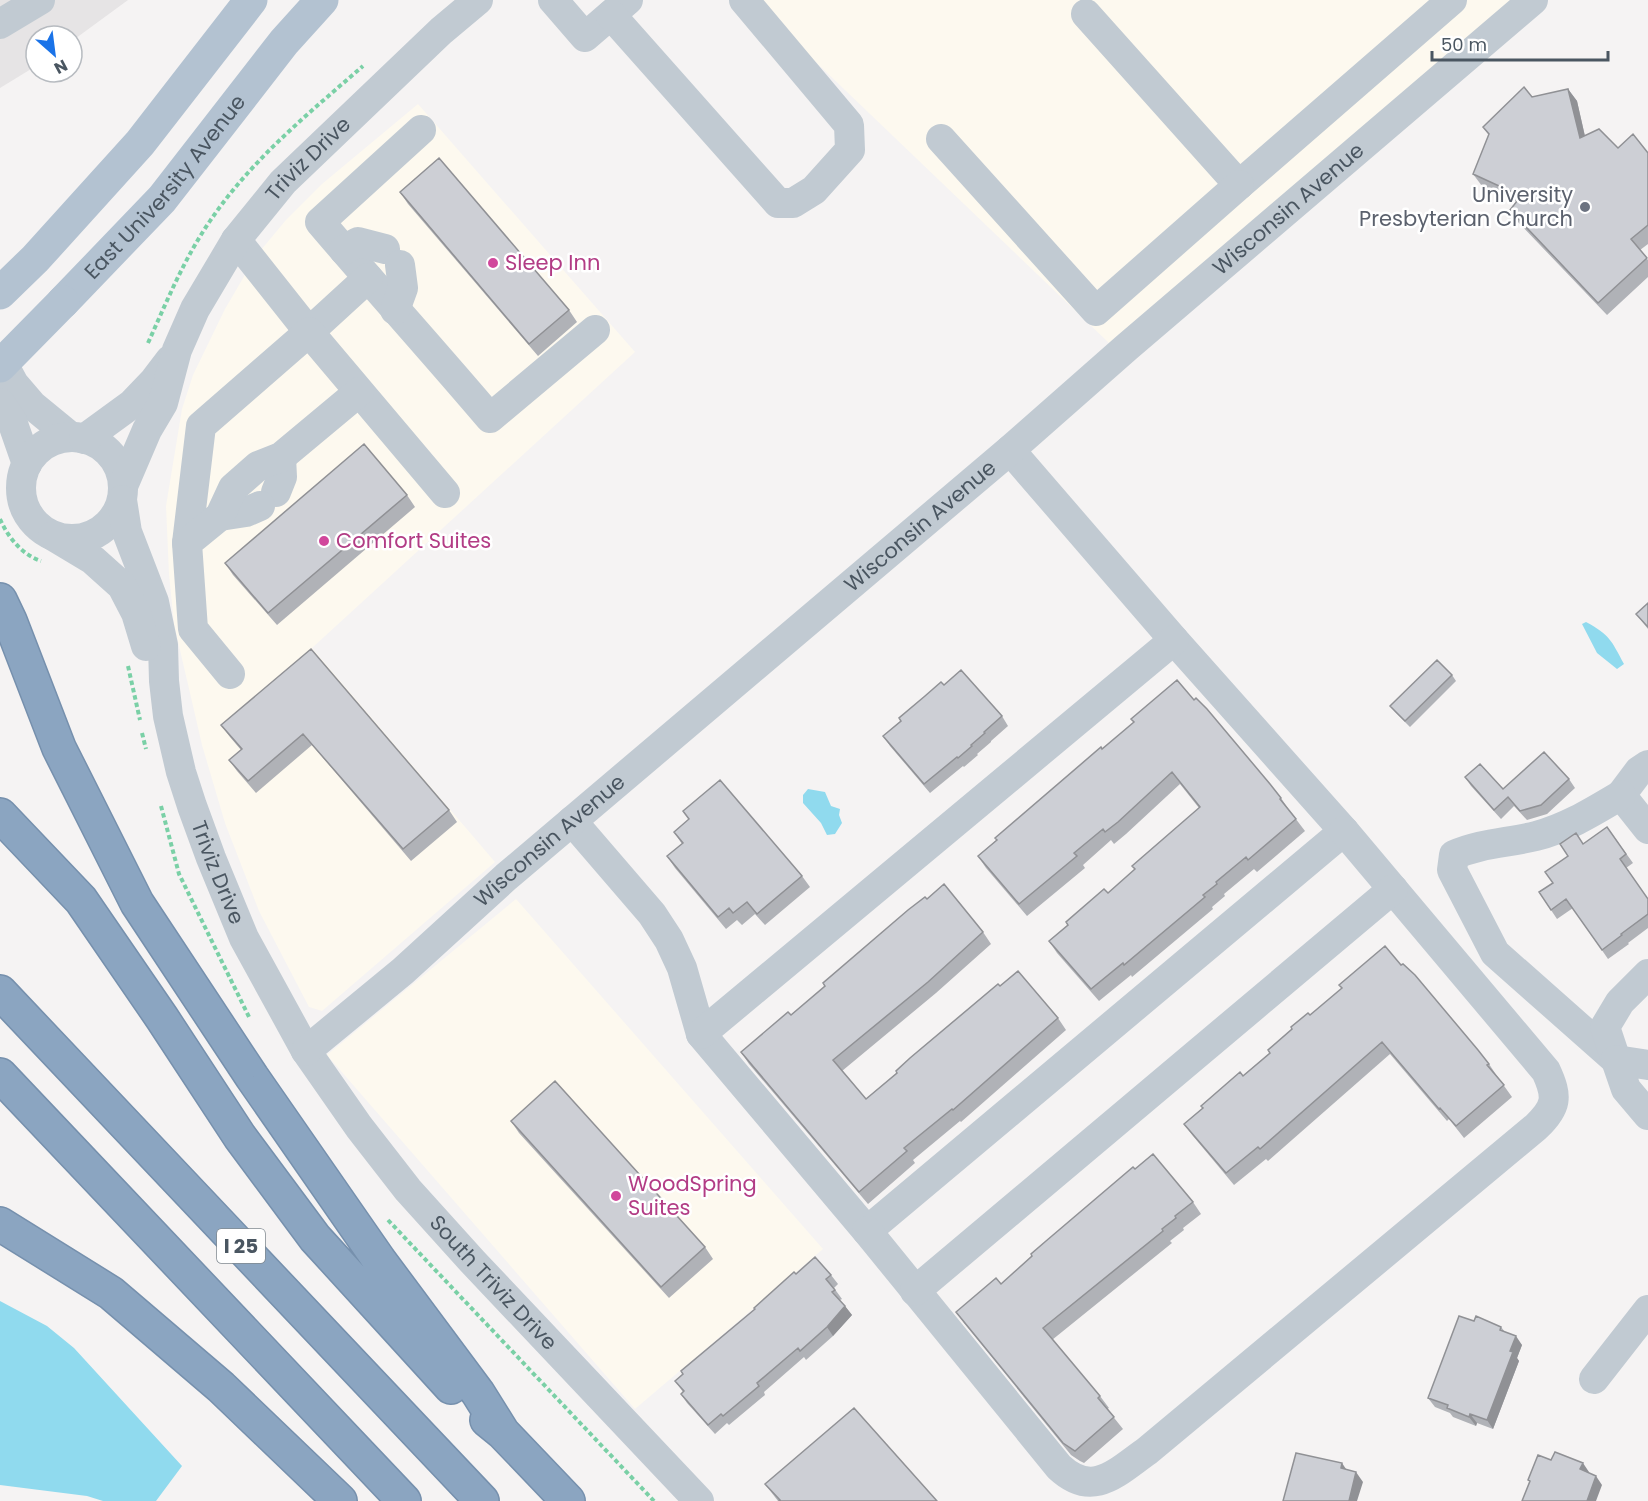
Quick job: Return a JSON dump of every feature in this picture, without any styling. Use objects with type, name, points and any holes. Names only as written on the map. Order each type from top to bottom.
[{"type":"highway","points":[[0,600],[59,748],[137,903],[252,1077],[379,1260],[478,1392],[503,1433]]},
{"type":"highway","points":[[0,815],[81,900],[240,1137],[315,1238],[465,1402],[503,1433],[568,1501]]},
{"type":"highway","name":"I 25","points":[[0,992],[482,1501]]},
{"type":"highway","name":"I 25","points":[[0,1075],[404,1501]]},
{"type":"highway","points":[[0,1224],[111,1293],[221,1387],[340,1501]]},
{"type":"main road","points":[[0,293],[35,259],[140,143],[251,0]]},
{"type":"main road","name":"East University Avenue","points":[[0,366],[162,199],[284,42],[322,0]]},
{"type":"street","points":[[0,24],[40,0]]},
{"type":"street","name":"Triviz Drive","points":[[306,1051],[244,938],[211,858],[181,772],[168,716],[163,645],[154,602],[127,532],[122,493],[147,430],[163,403],[177,350],[195,309],[236,240],[283,182],[441,31],[478,0]]},
{"type":"street","points":[[553,0],[585,37],[620,8],[778,203]]},
{"type":"street","points":[[737,0],[739,10],[826,120],[831,148],[809,176],[778,203]]},
{"type":"street","points":[[744,0],[849,125],[850,150],[814,190],[793,203],[778,203]]},
{"type":"street","points":[[1096,310],[1452,0]]},
{"type":"street","name":"Wisconsin Avenue","points":[[306,1051],[403,971],[506,877],[1010,450],[1533,0]]},
{"type":"street","points":[[1086,14],[1239,185]]},
{"type":"street","points":[[421,130],[320,222],[394,310],[421,337],[490,418],[595,330]]},
{"type":"street","points":[[941,139],[1127,347]]},
{"type":"street","points":[[236,240],[309,332],[445,493]]},
{"type":"street","points":[[344,250],[358,243],[393,257],[403,288],[394,310]]},
{"type":"street","points":[[230,674],[194,629],[187,543],[201,426],[368,278]]},
{"type":"street","name":"Triviz Drive","points":[[78,438],[132,404],[154,381],[177,350]]},
{"type":"street","points":[[0,357],[15,384],[32,405],[78,438]]},
{"type":"street","points":[[187,543],[220,516],[233,488],[258,466],[282,457],[359,392]]},
{"type":"street","points":[[0,402],[12,420],[27,464]]},
{"type":"street","points":[[78,438],[96,443],[111,456],[121,473],[122,493],[119,513],[99,532],[87,537],[61,538],[48,533],[29,515],[21,490],[22,477],[27,464],[45,445],[58,439],[78,438]]},
{"type":"street","points":[[572,821],[652,914],[669,940],[682,968],[701,1034],[867,1231],[1059,1467],[1071,1478],[1083,1482],[1110,1478],[1148,1450],[1536,1127],[1546,1118],[1553,1106],[1554,1088],[1546,1071],[1344,831],[1174,640],[1010,450]]},
{"type":"street","points":[[220,516],[246,512],[268,499],[282,477],[282,457]]},
{"type":"street","name":"Triviz Drive","points":[[48,533],[93,560],[122,586],[136,613],[144,641],[164,681]]},
{"type":"street","points":[[701,1034],[1174,640]]},
{"type":"street","points":[[1648,765],[1638,771],[1621,795],[1578,821],[1537,836],[1472,847],[1454,855],[1452,870],[1495,953],[1616,1060],[1648,1065]]},
{"type":"street","points":[[1621,795],[1648,829]]},
{"type":"street","points":[[867,1231],[1344,831]]},
{"type":"street","points":[[915,1291],[1393,889]]},
{"type":"street","points":[[1648,974],[1620,1002],[1605,1027],[1626,1089],[1648,1116]]},
{"type":"street","name":"South Triviz Drive","points":[[306,1051],[358,1127],[408,1190],[472,1262],[699,1501]]},
{"type":"street","points":[[1594,1379],[1648,1310]]},
{"type":"shaded area","points":[[0,0],[128,0],[84,32],[84,24],[24,24],[24,73],[0,88]]},
{"type":"shaded area","points":[[751,0],[1511,0],[1109,343]]},
{"type":"shaded area","points":[[418,104],[635,352],[312,648],[495,862],[322,1011],[309,1007],[259,911],[225,823],[202,745],[174,624],[166,506],[182,409],[193,375],[225,309],[256,256],[286,220],[322,184]]},
{"type":"shaded area","points":[[516,899],[823,1249],[635,1409],[327,1055]]},
{"type":"water","points":[[1586,622],[1609,639],[1624,664],[1617,669],[1597,653],[1582,624]]},
{"type":"water","points":[[808,789],[825,792],[831,806],[840,809],[839,815],[842,823],[835,834],[827,835],[821,823],[803,803],[803,795]]},
{"type":"water","points":[[0,1301],[47,1326],[74,1348],[182,1466],[156,1501],[103,1501],[87,1496],[0,1485]]},
{"type":"building","name":"University Presbyterian Church","points":[[1524,87],[1532,97],[1568,89],[1580,138],[1599,129],[1618,148],[1633,134],[1648,153],[1648,225],[1631,239],[1647,258],[1598,303],[1510,210],[1521,196],[1473,174],[1489,134],[1483,127]]},
{"type":"building","name":"Sleep Inn","points":[[439,158],[569,310],[529,344],[400,192]]},
{"type":"building","name":"Comfort Suites","points":[[364,444],[407,495],[268,613],[225,563]]},
{"type":"building","points":[[1648,603],[1648,627],[1636,614]]},
{"type":"building","points":[[311,649],[449,810],[403,849],[303,734],[248,781],[229,760],[242,749],[221,725]]},
{"type":"building","points":[[1437,660],[1452,675],[1405,721],[1390,706]]},
{"type":"building","points":[[961,670],[1002,716],[972,746],[924,784],[883,736],[901,721],[899,718],[941,682],[944,685]]},
{"type":"building","points":[[1177,680],[1194,700],[1196,698],[1207,709],[1270,784],[1296,819],[1248,860],[1246,857],[1216,882],[1217,884],[1203,895],[1205,897],[1124,965],[1123,963],[1091,989],[1049,941],[1068,925],[1066,922],[1104,889],[1108,893],[1135,869],[1132,866],[1200,807],[1172,772],[1118,822],[1105,832],[1103,829],[1074,853],[1077,856],[1019,904],[978,856],[997,840],[995,838],[1101,747],[1102,749],[1134,722],[1131,719]]},
{"type":"building","points":[[1544,752],[1569,779],[1541,805],[1520,811],[1508,797],[1494,810],[1465,777],[1480,764],[1503,789]]},
{"type":"building","points":[[720,780],[802,876],[757,914],[747,902],[733,913],[729,908],[718,917],[667,856],[683,843],[674,832],[689,819],[683,811]]},
{"type":"building","points":[[1607,827],[1626,854],[1620,859],[1648,899],[1648,914],[1602,950],[1566,899],[1551,910],[1539,892],[1553,883],[1545,872],[1568,856],[1560,844],[1576,833],[1583,844]]},
{"type":"building","points":[[944,884],[983,932],[928,982],[833,1060],[866,1099],[897,1073],[896,1071],[910,1058],[998,984],[1000,986],[1018,971],[1058,1018],[953,1110],[904,1148],[907,1151],[859,1192],[741,1052],[788,1012],[791,1015],[825,986],[823,983],[908,910],[925,897],[927,899]]},
{"type":"building","points":[[1385,946],[1401,965],[1403,964],[1415,975],[1478,1050],[1504,1085],[1456,1126],[1382,1042],[1260,1149],[1258,1147],[1226,1173],[1184,1124],[1240,1072],[1243,1076],[1270,1053],[1268,1050],[1292,1029],[1291,1027],[1308,1013],[1310,1015],[1342,988],[1339,985]]},
{"type":"building","name":"WoodSpring Suites","points":[[555,1081],[705,1247],[661,1287],[511,1121]]},
{"type":"building","points":[[1153,1154],[1193,1202],[1175,1216],[1176,1218],[1162,1229],[1163,1231],[1043,1328],[1100,1396],[1098,1398],[1114,1417],[1075,1451],[1063,1443],[956,1312],[996,1278],[1001,1284],[1046,1241],[1133,1167],[1135,1169]]},
{"type":"building","points":[[815,1257],[831,1275],[826,1279],[835,1290],[832,1292],[845,1306],[827,1327],[800,1351],[798,1348],[757,1383],[759,1386],[723,1416],[721,1414],[708,1425],[681,1394],[684,1391],[675,1381],[683,1374],[681,1371],[755,1309],[794,1272],[796,1274]]},
{"type":"building","points":[[1459,1316],[1474,1321],[1476,1316],[1516,1336],[1510,1351],[1513,1352],[1487,1420],[1470,1414],[1469,1417],[1447,1408],[1448,1405],[1428,1398]]},
{"type":"building","points":[[854,1408],[937,1501],[779,1501],[765,1484]]},
{"type":"building","points":[[1555,1452],[1583,1463],[1580,1469],[1596,1476],[1587,1501],[1522,1501],[1538,1455],[1551,1460]]},
{"type":"building","points":[[1296,1453],[1342,1463],[1341,1468],[1356,1472],[1349,1501],[1283,1501]]},
{"type":"place","name":"University Presbyterian Church","points":[[1585,207]]},
{"type":"place","name":"Sleep Inn","points":[[493,263]]},
{"type":"place","name":"Comfort Suites","points":[[324,541]]},
{"type":"place","name":"WoodSpring Suites","points":[[616,1196]]}]
